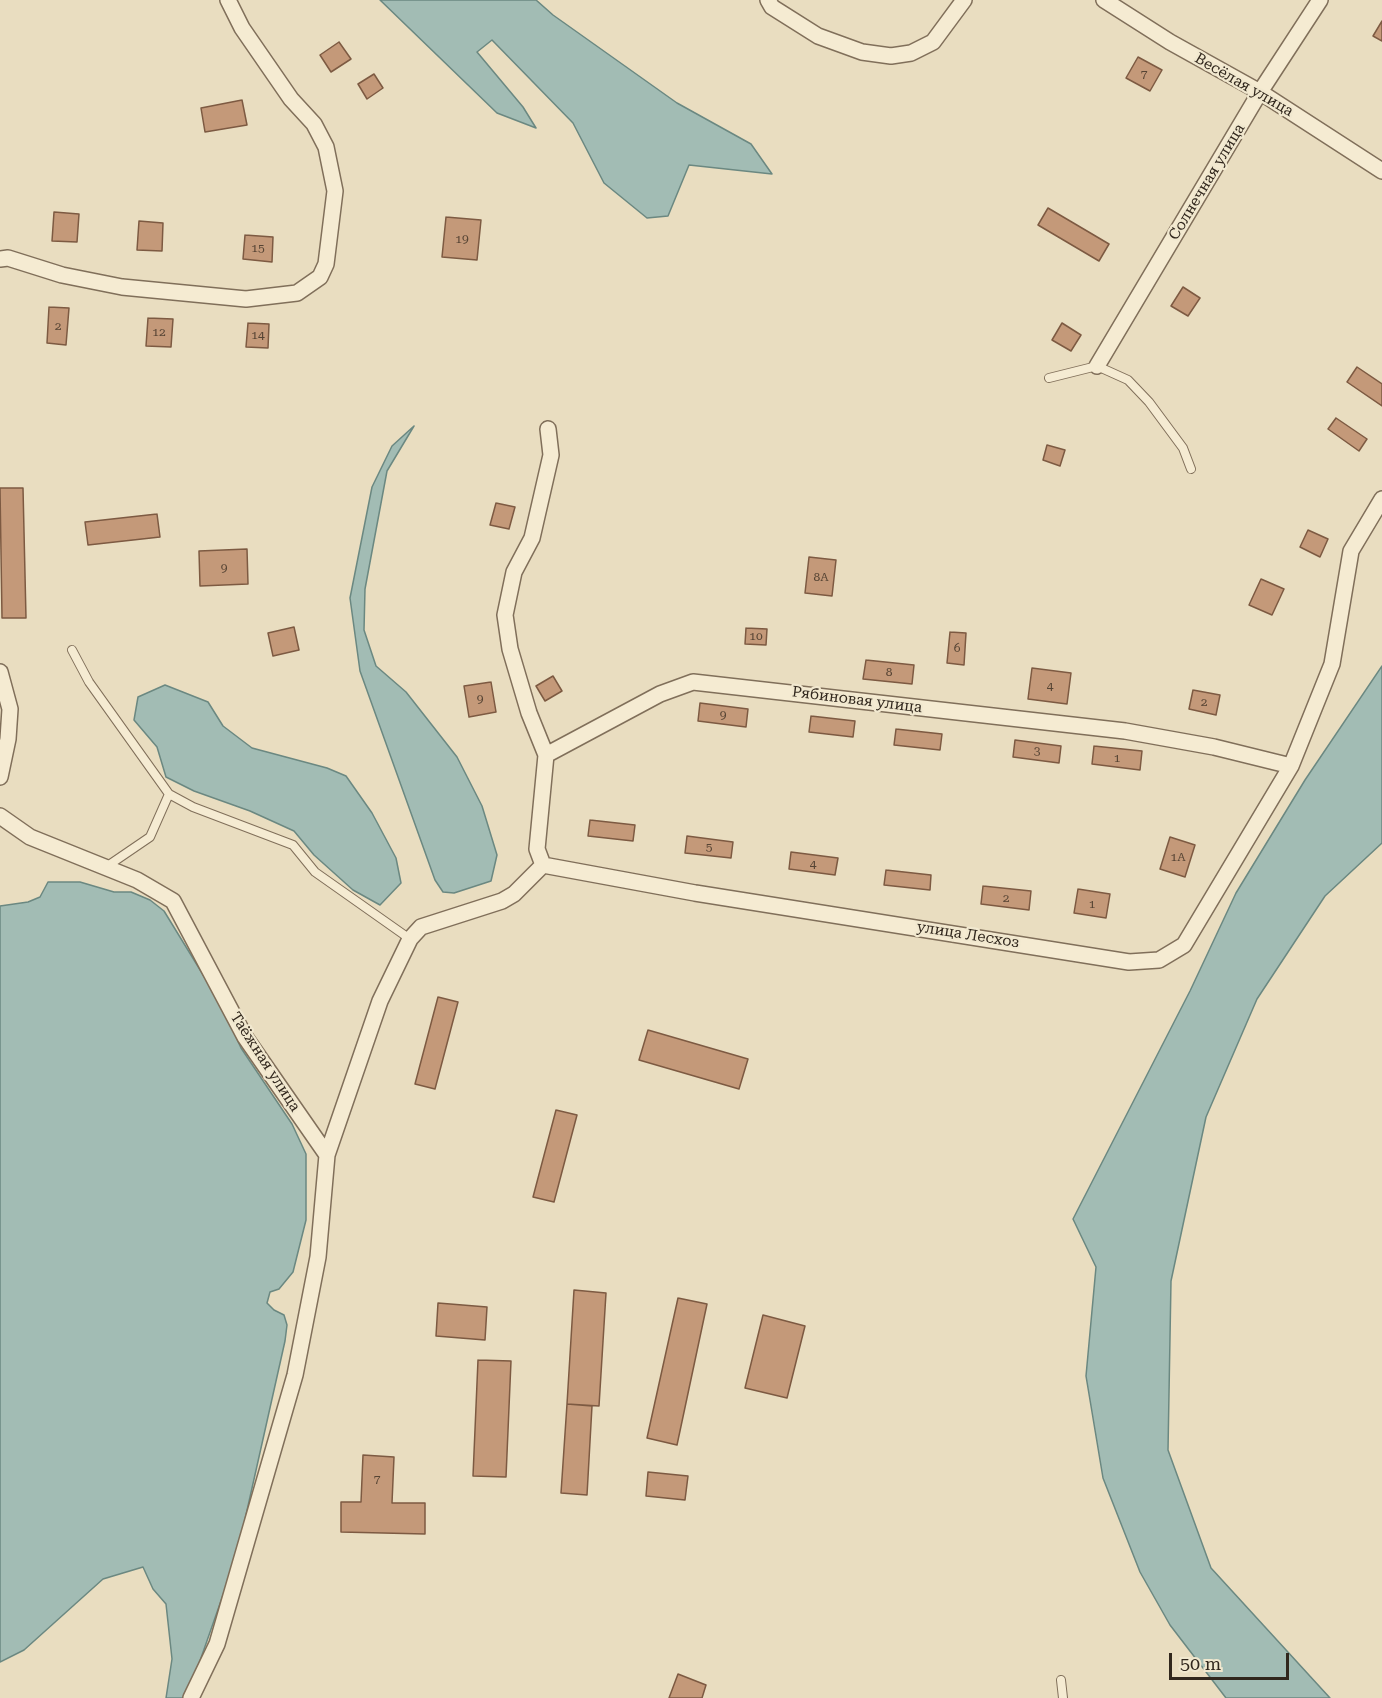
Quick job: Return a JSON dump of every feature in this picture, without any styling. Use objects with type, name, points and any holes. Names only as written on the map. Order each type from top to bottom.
[{"type":"street","points":[[0,259],[9,258],[62,275],[122,286],[246,299],[297,293],[320,278],[326,264],[335,191],[326,147],[314,124],[291,99],[242,28],[228,0]]},
{"type":"street","points":[[768,0],[772,7],[818,36],[862,52],[891,56],[910,53],[933,42],[964,0]]},
{"type":"street","name":"Весёлая улица","points":[[1104,0],[1170,42],[1260,92],[1382,171]]},
{"type":"street","name":"Солнечная улица","points":[[1097,366],[1260,92],[1320,0]]},
{"type":"street","points":[[191,1698],[217,1644],[295,1375],[318,1257],[327,1155],[380,1000],[410,939],[420,927],[502,901],[514,894],[543,865],[537,849],[546,755],[529,713],[513,660],[505,615],[514,572],[534,527],[551,455],[548,429]]},
{"type":"street","name":"улица Лесхоз","points":[[543,865],[707,895],[1129,962],[1159,960],[1184,945],[1291,766],[1332,664],[1351,551],[1382,500]]},
{"type":"street","points":[[0,672],[10,709],[8,739],[0,777]]},
{"type":"street","name":"Рябиновая улица","points":[[546,755],[660,694],[693,682],[1125,731],[1214,747],[1291,766]]},
{"type":"street","name":"Таёжная улица","points":[[0,816],[30,837],[137,880],[173,901],[245,1037],[327,1155]]},
{"type":"lane","points":[[1049,378],[1097,366],[1128,380],[1149,402],[1183,448],[1191,469]]},
{"type":"lane","points":[[72,650],[89,682],[170,795],[193,807],[292,845],[315,872],[410,939]]},
{"type":"lane","points":[[106,867],[150,837],[170,795]]},
{"type":"lane","points":[[1061,1680],[1063,1698]]},
{"type":"water","points":[[380,0],[536,0],[553,15],[677,103],[751,144],[772,174],[689,165],[668,216],[647,218],[604,183],[573,123],[492,40],[477,52],[523,107],[536,128],[497,113]]},
{"type":"water","points":[[414,426],[387,471],[365,589],[364,630],[376,666],[406,692],[457,757],[482,806],[497,855],[491,881],[454,893],[443,892],[435,880],[360,671],[350,598],[372,487],[392,446]]},
{"type":"water","points":[[1382,666],[1382,843],[1325,896],[1257,999],[1206,1117],[1171,1281],[1168,1450],[1211,1568],[1330,1698],[1226,1698],[1170,1625],[1140,1572],[1103,1478],[1086,1376],[1096,1267],[1073,1219],[1190,991],[1236,893],[1305,780]]},
{"type":"water","points":[[165,685],[208,702],[223,726],[252,748],[327,768],[346,776],[372,813],[396,858],[401,883],[380,905],[353,890],[314,855],[294,831],[250,811],[194,791],[166,777],[157,747],[134,720],[138,697]]},
{"type":"water","points":[[48,882],[80,882],[114,892],[131,892],[150,900],[164,911],[221,1004],[241,1048],[292,1124],[306,1154],[306,1220],[293,1272],[279,1289],[270,1292],[267,1303],[284,1315],[287,1325],[285,1341],[237,1555],[187,1698],[166,1698],[172,1659],[166,1604],[153,1589],[143,1567],[103,1579],[24,1650],[0,1662],[0,906],[28,902],[40,897]]},
{"type":"building","points":[[1382,21],[1382,41],[1373,36]]},
{"type":"building","points":[[339,42],[351,59],[331,72],[320,55]]},
{"type":"building","points":[[1138,57],[1162,70],[1150,91],[1126,78]]},
{"type":"building","points":[[374,74],[383,88],[367,99],[358,84]]},
{"type":"building","points":[[242,100],[247,125],[205,132],[201,108]]},
{"type":"building","points":[[1048,208],[1109,244],[1099,261],[1038,225]]},
{"type":"building","points":[[54,212],[79,214],[77,242],[52,241]]},
{"type":"building","points":[[446,217],[481,220],[477,260],[442,257]]},
{"type":"building","points":[[139,221],[163,223],[162,251],[137,250]]},
{"type":"building","points":[[245,235],[273,237],[272,262],[243,259]]},
{"type":"building","points":[[1183,287],[1200,298],[1188,316],[1171,306]]},
{"type":"building","points":[[49,307],[69,308],[66,345],[47,343]]},
{"type":"building","points":[[148,318],[173,319],[171,347],[146,346]]},
{"type":"building","points":[[248,323],[269,324],[268,348],[246,347]]},
{"type":"building","points":[[1062,323],[1081,335],[1071,351],[1052,340]]},
{"type":"building","points":[[1357,367],[1382,384],[1382,406],[1347,382]]},
{"type":"building","points":[[1336,418],[1367,439],[1359,451],[1328,429]]},
{"type":"building","points":[[1047,445],[1065,450],[1060,466],[1043,460]]},
{"type":"building","points":[[0,488],[23,488],[26,618],[2,618]]},
{"type":"building","points":[[496,503],[515,507],[509,529],[490,525]]},
{"type":"building","points":[[157,514],[160,537],[88,545],[85,522]]},
{"type":"building","points":[[1308,530],[1328,539],[1320,557],[1300,547]]},
{"type":"building","points":[[247,549],[248,584],[200,586],[199,551]]},
{"type":"building","points":[[809,557],[836,560],[832,596],[805,593]]},
{"type":"building","points":[[1261,579],[1284,589],[1272,615],[1249,605]]},
{"type":"building","points":[[294,627],[299,650],[273,656],[268,633]]},
{"type":"building","points":[[746,628],[767,629],[766,645],[745,644]]},
{"type":"building","points":[[950,632],[966,633],[964,665],[947,663]]},
{"type":"building","points":[[866,660],[914,665],[912,684],[863,679]]},
{"type":"building","points":[[1032,668],[1071,673],[1067,704],[1028,699]]},
{"type":"building","points":[[553,676],[562,691],[545,701],[536,686]]},
{"type":"building","points":[[491,682],[496,712],[469,717],[464,686]]},
{"type":"building","points":[[1193,690],[1220,695],[1216,715],[1189,709]]},
{"type":"building","points":[[700,703],[748,709],[746,727],[698,721]]},
{"type":"building","points":[[811,716],[855,721],[853,737],[809,732]]},
{"type":"building","points":[[896,729],[942,734],[940,750],[894,745]]},
{"type":"building","points":[[1015,740],[1061,746],[1059,763],[1013,757]]},
{"type":"building","points":[[1094,746],[1142,751],[1140,770],[1092,764]]},
{"type":"building","points":[[590,820],[635,825],[633,841],[588,836]]},
{"type":"building","points":[[687,836],[733,842],[731,858],[685,853]]},
{"type":"building","points":[[1170,837],[1195,845],[1185,877],[1160,869]]},
{"type":"building","points":[[791,852],[838,858],[835,875],[789,869]]},
{"type":"building","points":[[886,870],[931,875],[930,890],[884,885]]},
{"type":"building","points":[[983,886],[1031,891],[1029,910],[981,904]]},
{"type":"building","points":[[1078,889],[1110,894],[1106,918],[1074,913]]},
{"type":"building","points":[[438,997],[458,1002],[435,1089],[415,1084]]},
{"type":"building","points":[[648,1030],[748,1059],[739,1089],[639,1060]]},
{"type":"building","points":[[556,1110],[577,1115],[554,1202],[533,1197]]},
{"type":"building","points":[[574,1290],[606,1293],[599,1406],[567,1404]]},
{"type":"building","points":[[678,1298],[707,1304],[677,1445],[647,1438]]},
{"type":"building","points":[[438,1303],[487,1307],[485,1340],[436,1336]]},
{"type":"building","points":[[763,1315],[805,1326],[787,1398],[745,1388]]},
{"type":"building","points":[[478,1360],[511,1361],[506,1477],[473,1476]]},
{"type":"building","points":[[567,1404],[592,1406],[587,1495],[561,1493]]},
{"type":"building","points":[[363,1455],[394,1457],[392,1503],[425,1503],[425,1534],[341,1532],[341,1502],[361,1502]]},
{"type":"building","points":[[648,1472],[688,1476],[685,1500],[646,1496]]},
{"type":"building","points":[[678,1674],[706,1685],[702,1698],[669,1698]]}]
